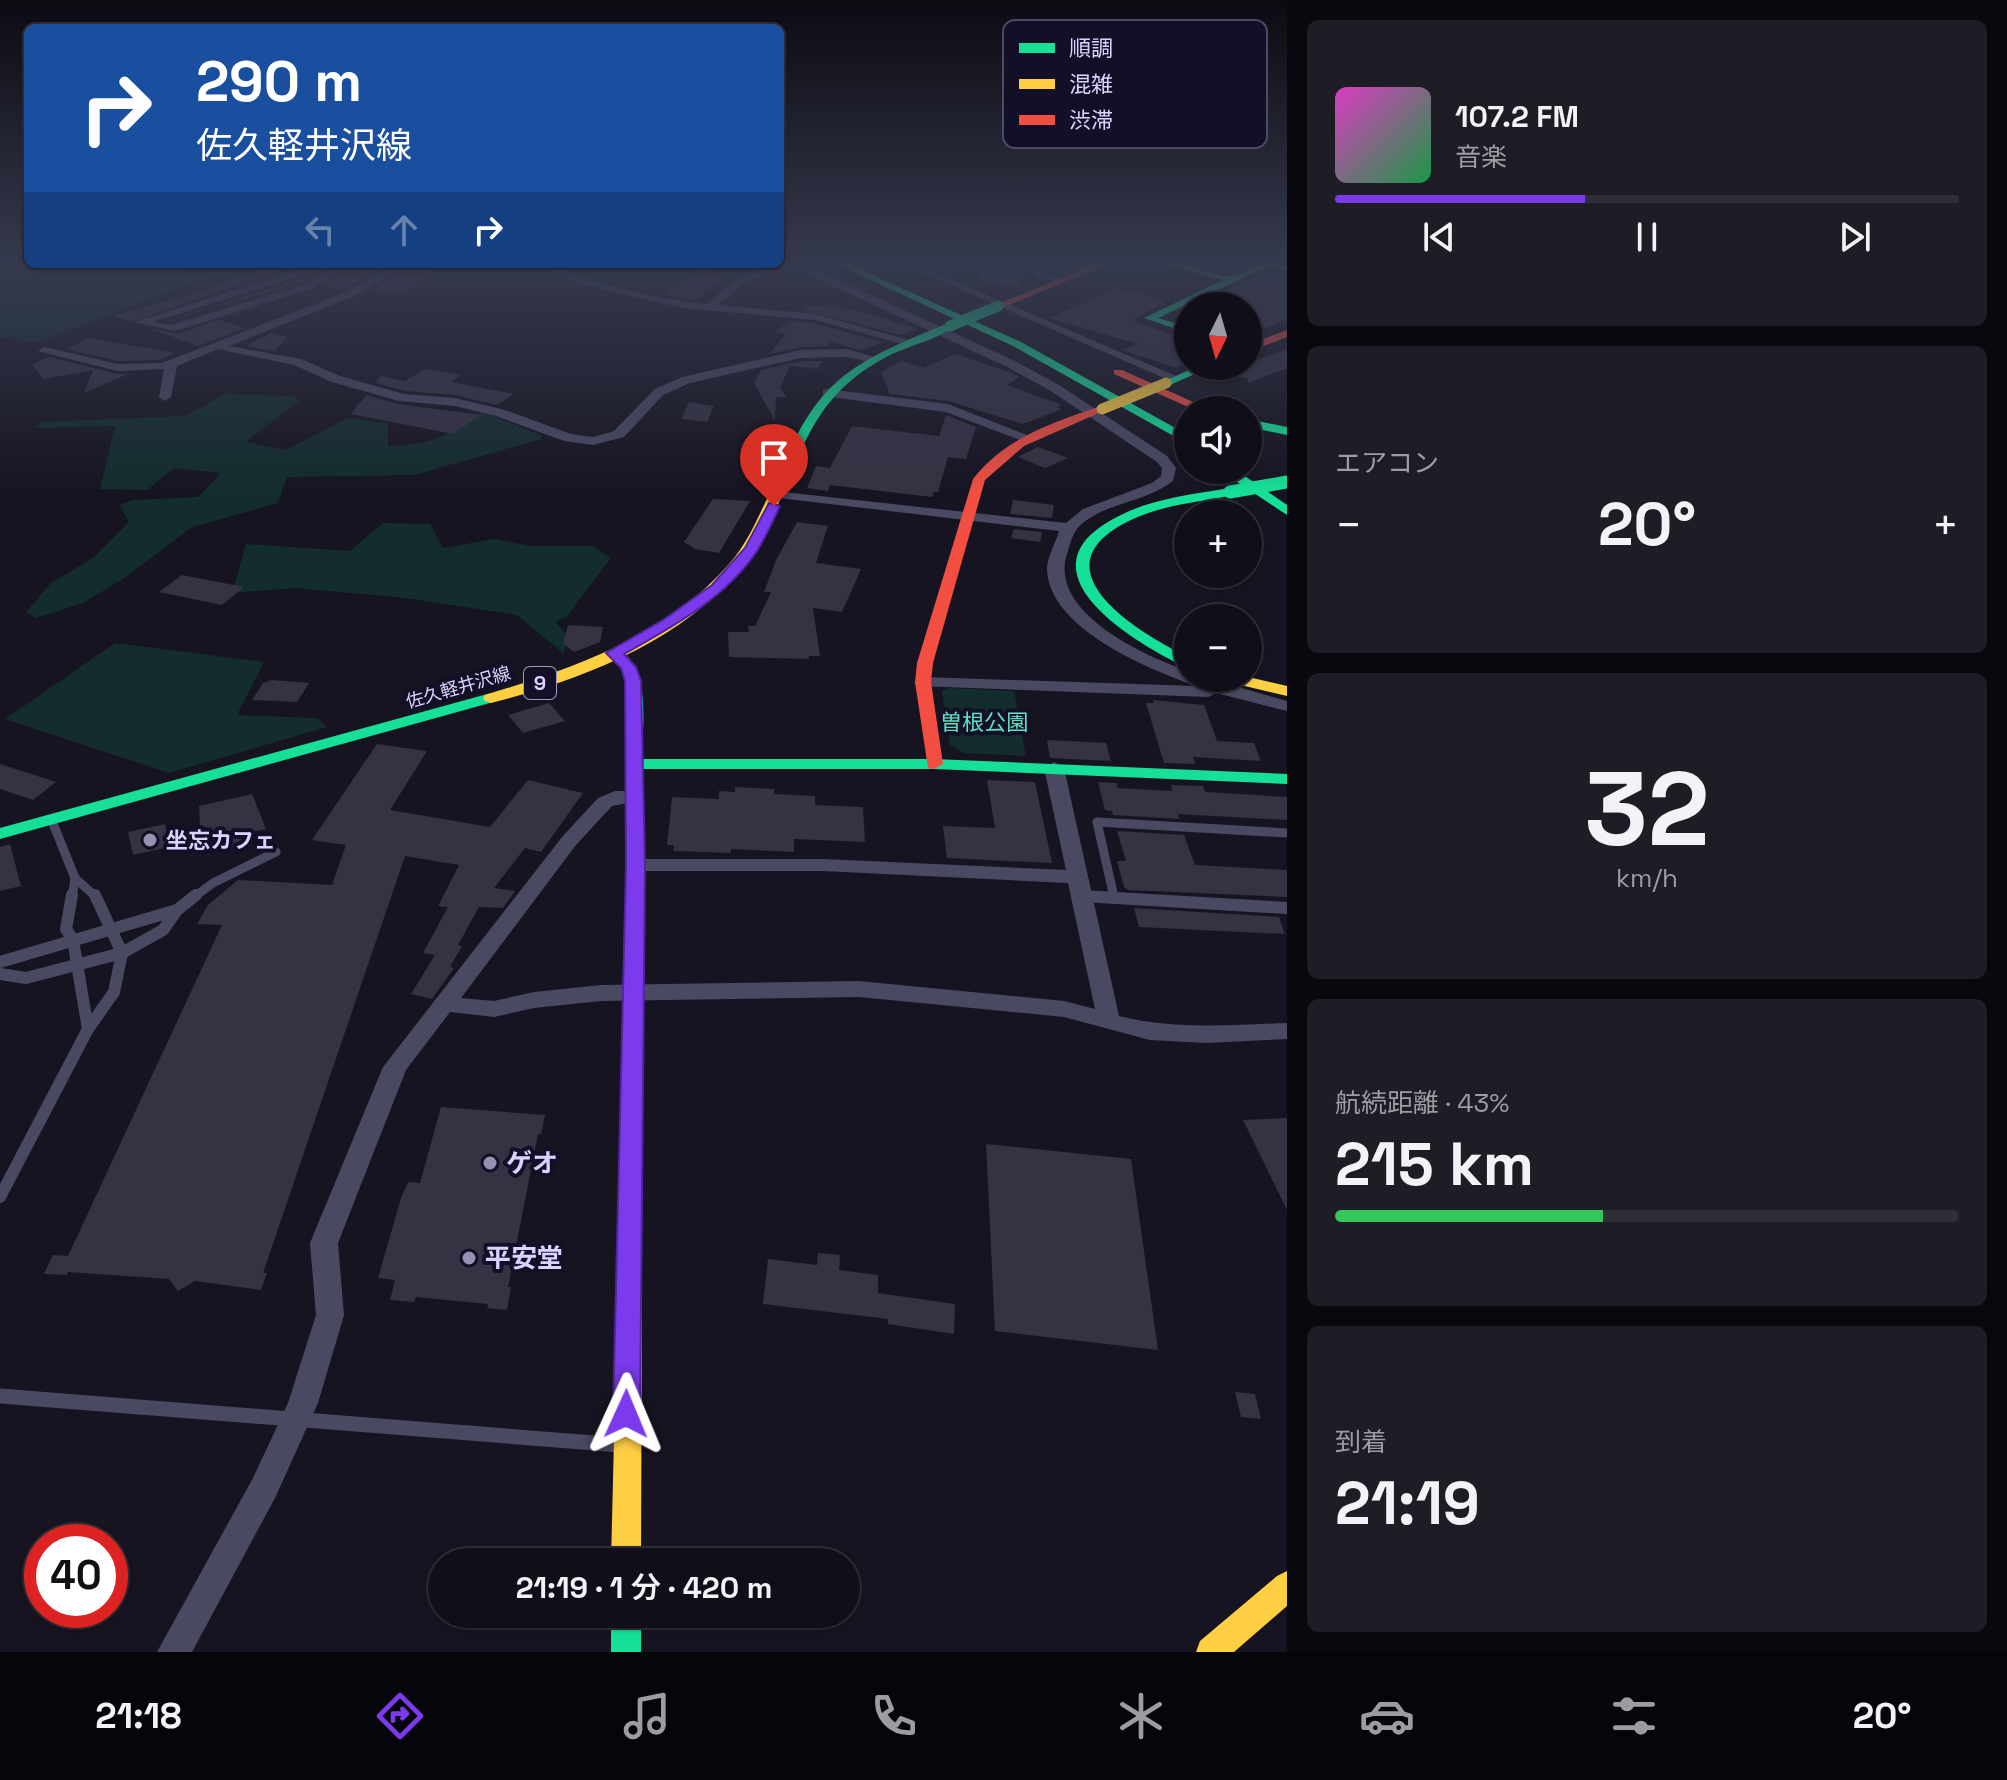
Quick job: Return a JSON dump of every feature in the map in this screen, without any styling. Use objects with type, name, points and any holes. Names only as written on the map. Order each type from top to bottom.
[{"type":"main road","name":"佐久軽井沢線","points":[[0,834],[520,690],[614,653],[668,623],[717,588],[751,550],[779,494],[802,428],[827,393],[875,359],[915,340]]},
{"type":"main road","points":[[1009,340],[1131,405],[1174,433]]},
{"type":"main road","points":[[1030,340],[1174,417]]},
{"type":"main road","points":[[1049,340],[1174,396]]},
{"type":"main road","points":[[934,764],[923,682],[925,663],[966,516],[986,466],[1005,451],[1030,439],[1174,380]]},
{"type":"main road","points":[[1262,426],[1287,431]]},
{"type":"main road","points":[[1262,471],[1287,487]]},
{"type":"main road","points":[[1247,484],[1287,511]]},
{"type":"main road","points":[[1256,484],[1287,504]]},
{"type":"main road","points":[[1174,656],[1138,639],[1103,611],[1086,585],[1082,561],[1093,539],[1132,515],[1287,487]]},
{"type":"main road","points":[[1109,549],[1134,529],[1154,520],[1235,496]]},
{"type":"main road","points":[[1104,575],[1116,600],[1127,612],[1174,640]]},
{"type":"main road","points":[[614,653],[628,667],[633,681],[635,865],[626,1548]]},
{"type":"main road","points":[[1262,689],[1287,691]]},
{"type":"main road","points":[[634,764],[934,764],[1287,779]]},
{"type":"main road","points":[[1211,1652],[1287,1586]]},
{"type":"main road","points":[[626,1628],[626,1652]]},
{"type":"street","points":[[44,351],[124,369],[171,363],[231,340]]},
{"type":"street","points":[[903,340],[910,342]]},
{"type":"street","points":[[969,340],[1097,411],[1162,459],[1169,468],[1168,478],[1160,487],[1116,501],[1069,528],[1056,553],[1054,571],[1059,592],[1074,610],[1113,643],[1174,672]]},
{"type":"street","points":[[1079,340],[1171,381]]},
{"type":"street","points":[[165,341],[205,349]]},
{"type":"street","points":[[223,343],[228,351],[297,362],[365,388],[403,398],[455,402],[569,438],[593,441],[619,434],[659,392],[686,380],[815,352],[875,359]]},
{"type":"street","points":[[165,397],[171,363]]},
{"type":"street","points":[[827,393],[948,408],[1030,439]]},
{"type":"street","points":[[779,494],[1069,528]]},
{"type":"street","points":[[923,682],[1174,685]]},
{"type":"street","points":[[1246,692],[1287,706]]},
{"type":"street","points":[[1054,768],[1108,1018]]},
{"type":"street","points":[[174,1652],[297,1420],[330,1316],[333,1296],[322,1263],[324,1243],[395,1067],[597,810],[615,797],[633,797]]},
{"type":"street","points":[[635,865],[823,865],[1079,887]]},
{"type":"street","points":[[445,1004],[494,1009],[561,996],[633,992],[859,989],[1064,1009],[1108,1018],[1150,1032],[1206,1035],[1287,1031]]},
{"type":"lane","points":[[52,821],[75,878],[66,929],[73,940],[88,1029]]},
{"type":"lane","points":[[1114,898],[1097,822],[1287,833]]},
{"type":"lane","points":[[0,974],[26,978],[78,967],[122,953],[163,930],[177,910],[213,883],[276,852]]},
{"type":"lane","points":[[0,1197],[88,1029],[114,992],[122,953],[93,891],[75,878]]},
{"type":"lane","points":[[1079,887],[1114,898],[1287,908]]},
{"type":"lane","points":[[0,962],[177,910]]},
{"type":"lane","points":[[0,1396],[626,1446]]},
{"type":"green space","points":[[225,394],[293,396],[299,401],[246,442],[286,450],[347,418],[388,423],[388,446],[416,444],[438,438],[482,412],[541,435],[542,439],[414,475],[287,477],[278,503],[192,527],[126,577],[83,603],[36,618],[26,612],[51,583],[93,558],[129,522],[119,505],[133,500],[198,497],[221,473],[174,468],[147,490],[100,489],[115,426],[35,428],[40,422],[185,416]]},
{"type":"green space","points":[[383,523],[430,524],[443,548],[494,539],[531,546],[594,546],[611,558],[567,616],[556,622],[568,637],[564,654],[517,615],[406,598],[295,588],[232,593],[246,544],[350,551]]},
{"type":"green space","points":[[115,643],[264,662],[237,715],[317,718],[327,727],[169,773],[5,719]]},
{"type":"green space","name":"曽根公園","points":[[948,688],[1014,691],[1026,756],[964,753],[950,745],[942,691]]},
{"type":"building","points":[[85,340],[101,340],[175,353],[159,360],[118,361],[66,349]]},
{"type":"building","points":[[182,340],[213,340],[198,346]]},
{"type":"building","points":[[257,340],[285,340],[275,351],[246,346]]},
{"type":"building","points":[[781,340],[883,342],[862,350],[830,342],[828,346],[801,347],[769,354]]},
{"type":"building","points":[[1125,340],[1174,340],[1174,367],[1122,350],[1138,344]]},
{"type":"building","points":[[1287,349],[1287,368],[1262,378],[1262,359]]},
{"type":"building","points":[[955,354],[1020,377],[1007,385],[1062,405],[1057,407],[1062,409],[1023,424],[948,401],[890,394],[881,372],[901,361],[924,368]]},
{"type":"building","points":[[49,357],[128,374],[84,393],[93,370],[44,379],[32,365]]},
{"type":"building","points":[[801,361],[822,361],[818,369],[790,366],[780,387],[786,397],[776,397],[775,421],[754,383],[761,370]]},
{"type":"building","points":[[425,369],[461,375],[451,382],[514,394],[497,405],[455,395],[405,391],[376,383],[381,376],[405,381]]},
{"type":"building","points":[[366,395],[398,404],[481,415],[453,434],[351,414]]},
{"type":"building","points":[[689,402],[714,406],[707,422],[681,419]]},
{"type":"building","points":[[946,415],[976,427],[966,459],[948,457],[938,492],[934,492],[932,497],[830,485],[828,491],[807,488],[816,466],[830,468],[852,426],[939,436]]},
{"type":"building","points":[[1038,447],[1068,458],[1045,468],[1018,457]]},
{"type":"building","points":[[713,499],[750,501],[719,553],[695,549],[684,542]]},
{"type":"building","points":[[1013,500],[1054,505],[1052,518],[1010,514]]},
{"type":"building","points":[[797,522],[828,526],[816,563],[861,569],[842,612],[813,608],[820,656],[809,656],[809,659],[729,657],[728,632],[749,632],[748,626],[755,626],[771,592],[764,592],[776,560]]},
{"type":"building","points":[[1014,529],[1042,532],[1040,542],[1011,538]]},
{"type":"building","points":[[182,575],[244,587],[222,605],[159,592]]},
{"type":"building","points":[[568,625],[603,627],[600,642],[574,652],[563,644]]},
{"type":"building","points":[[272,680],[309,683],[297,702],[252,700],[263,683]]},
{"type":"building","points":[[1153,700],[1204,705],[1217,741],[1254,743],[1261,761],[1193,757],[1195,764],[1164,763],[1146,703],[1154,703]]},
{"type":"building","points":[[549,703],[565,721],[523,733],[508,715]]},
{"type":"building","points":[[1047,740],[1106,743],[1111,761],[1050,758]]},
{"type":"building","points":[[377,744],[427,751],[390,810],[490,827],[528,780],[583,793],[541,852],[525,848],[494,888],[515,891],[503,908],[479,907],[458,945],[462,946],[450,967],[454,968],[432,999],[411,994],[435,955],[423,953],[448,907],[438,906],[459,865],[405,856],[263,1273],[267,1273],[261,1290],[195,1281],[178,1291],[169,1279],[68,1272],[67,1275],[44,1274],[53,1255],[68,1256],[222,925],[197,924],[208,905],[238,880],[332,885],[346,845],[312,840]]},
{"type":"building","points":[[0,764],[56,782],[33,800],[0,789]]},
{"type":"building","points":[[987,780],[1035,782],[1052,863],[947,858],[943,826],[995,828]]},
{"type":"building","points":[[1098,782],[1117,783],[1118,788],[1172,791],[1171,785],[1203,786],[1205,792],[1287,797],[1287,820],[1178,814],[1179,819],[1113,815],[1112,811],[1105,810]]},
{"type":"building","points":[[735,787],[774,789],[774,794],[815,796],[815,805],[863,807],[865,842],[794,839],[794,852],[731,849],[731,853],[673,851],[674,845],[667,845],[672,797],[719,799],[719,791],[735,792]]},
{"type":"building","points":[[252,794],[266,829],[240,835],[244,845],[224,850],[221,840],[216,841],[212,828],[200,826],[199,806]]},
{"type":"building","points":[[165,824],[170,847],[133,855],[128,832]]},
{"type":"building","points":[[1117,831],[1184,835],[1195,865],[1287,870],[1287,897],[1128,890],[1124,887],[1117,861],[1126,861]]},
{"type":"building","points":[[10,844],[21,886],[0,891],[0,847]]},
{"type":"building","points":[[1134,908],[1279,917],[1285,934],[1139,927]]},
{"type":"building","points":[[441,1107],[545,1115],[541,1134],[538,1134],[508,1287],[511,1287],[507,1310],[487,1308],[488,1304],[416,1297],[414,1302],[390,1300],[395,1280],[378,1278],[408,1182],[420,1183]]},
{"type":"building","points":[[1287,1118],[1287,1210],[1243,1120]]},
{"type":"building","points":[[986,1144],[1131,1159],[1158,1350],[995,1331]]},
{"type":"building","points":[[818,1253],[840,1255],[839,1270],[878,1275],[878,1293],[955,1304],[954,1334],[888,1324],[888,1319],[763,1304],[768,1259],[817,1265]]},
{"type":"building","points":[[1235,1392],[1255,1394],[1261,1419],[1241,1417]]},
{"type":"traffic: fast","points":[[782,482],[795,447],[825,398],[864,365],[916,340]]},
{"type":"traffic: fast","points":[[1008,340],[1174,432]]},
{"type":"traffic: fast","points":[[1166,383],[1174,380]]},
{"type":"traffic: fast","points":[[1262,426],[1287,431]]},
{"type":"traffic: fast","points":[[1230,492],[1287,482]]},
{"type":"traffic: fast","points":[[1248,484],[1287,511]]},
{"type":"traffic: fast","points":[[1174,656],[1119,622],[1098,603],[1085,583],[1081,562],[1091,542],[1117,522],[1172,502],[1230,492]]},
{"type":"traffic: fast","points":[[614,653],[628,667],[633,681],[635,865],[630,1276]]},
{"type":"traffic: fast","points":[[0,834],[491,698]]},
{"type":"traffic: fast","points":[[634,764],[934,764],[1287,779]]},
{"type":"traffic: fast","points":[[626,1628],[626,1652]]},
{"type":"traffic: slow","points":[[1102,409],[1166,383]]},
{"type":"traffic: slow","points":[[491,698],[583,668],[626,649],[666,626],[703,599],[735,566],[762,527],[782,482]]},
{"type":"traffic: slow","points":[[1262,685],[1287,691]]},
{"type":"traffic: slow","points":[[626,1548],[630,1276]]},
{"type":"traffic: slow","points":[[1211,1652],[1287,1586]]},
{"type":"traffic: jam","points":[[1262,343],[1270,340]]},
{"type":"traffic: jam","points":[[1118,372],[1174,396]]},
{"type":"traffic: jam","points":[[934,764],[923,682],[925,663],[979,479],[1019,443],[1102,409]]},
{"type":"place","name":"坐忘カフェ","points":[[150,840]]},
{"type":"place","name":"ゲオ","points":[[490,1163]]},
{"type":"place","name":"平安堂","points":[[469,1258]]},
{"type":"route","points":[[626,1414],[635,865],[633,681],[628,667],[614,653],[668,623],[717,588],[751,550],[774,506]]}]
